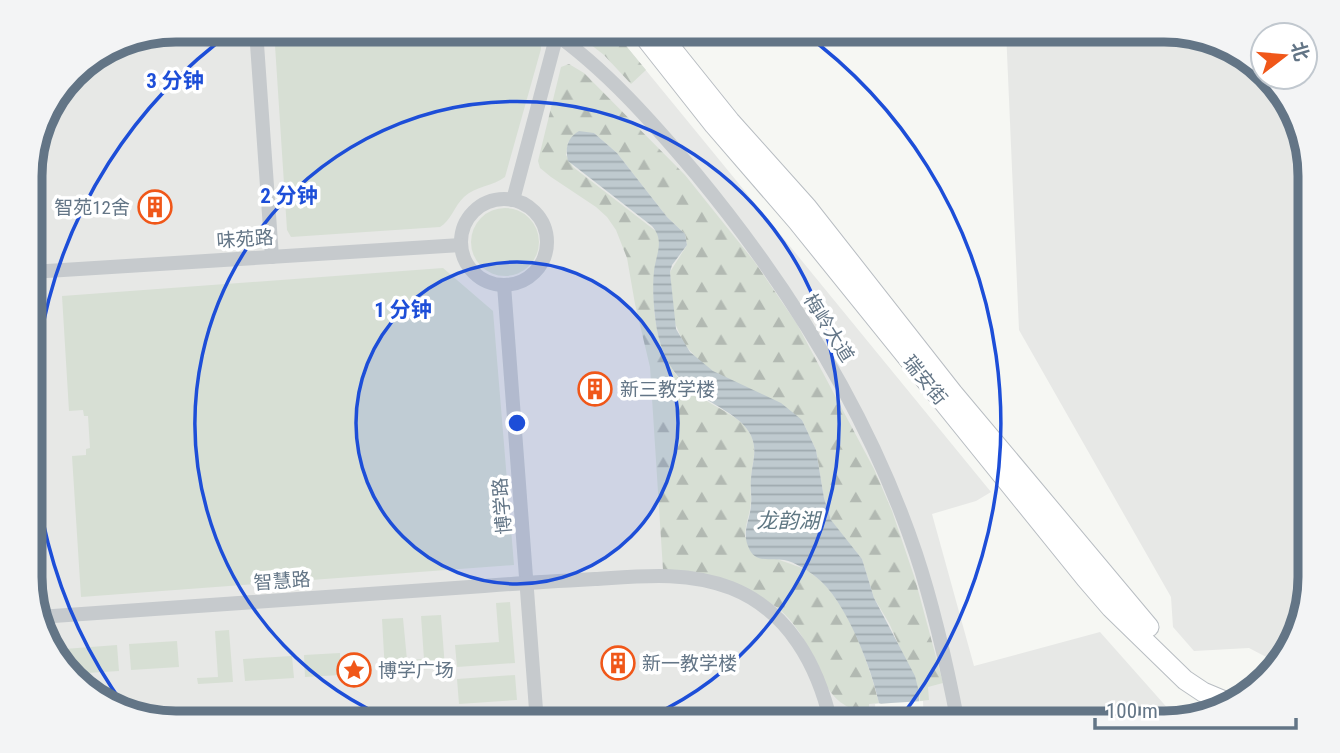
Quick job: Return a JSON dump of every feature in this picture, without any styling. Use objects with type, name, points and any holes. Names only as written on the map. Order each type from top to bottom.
[{"type":"main road","name":"瑞安街","points":[[648,42],[1111,608],[1185,680],[1219,699]]},
{"type":"main road","name":"瑞安街","points":[[667,42],[730,121],[807,207],[953,393],[1132,609],[1197,676],[1231,693]]},
{"type":"street","points":[[257,42],[272,257]]},
{"type":"street","points":[[513,201],[552,42]]},
{"type":"street","name":"梅岭大道","points":[[565,42],[628,97],[689,166],[754,249],[820,348],[880,462],[912,542],[939,636],[956,711]]},
{"type":"street","points":[[492,201],[513,201],[529,208],[541,221],[547,238],[541,264],[522,282],[504,285],[490,283],[477,276],[468,265],[461,244],[465,224],[474,212],[492,201]]},
{"type":"street","name":"味苑路","points":[[42,271],[461,244]]},
{"type":"street","name":"博学路","points":[[504,285],[536,711]]},
{"type":"street","name":"智慧路","points":[[48,616],[528,583],[693,577],[733,589],[766,607],[792,634],[818,679],[827,711]]},
{"type":"shaded area","points":[[623,42],[991,492],[976,501],[932,514],[974,666],[1100,632],[1170,711],[176,711],[158,710],[125,701],[94,683],[75,665],[52,628],[43,595],[42,176],[43,158],[56,117],[70,94],[94,70],[125,52],[158,43]]},
{"type":"shaded area","points":[[1007,42],[1164,42],[1182,43],[1215,52],[1249,73],[1249,91],[1267,91],[1291,133],[1298,167],[1298,586],[1291,620],[1270,659],[1249,648],[1194,651],[1173,627],[1171,597],[1019,330]]},
{"type":"green space","points":[[275,42],[540,42],[541,49],[505,177],[469,193],[440,227],[291,237],[287,230]]},
{"type":"green space","points":[[587,42],[623,42],[646,70],[631,84],[604,55]]},
{"type":"green space","points":[[569,64],[584,73],[685,175],[754,261],[797,324],[874,469],[892,511],[915,579],[943,683],[928,687],[929,700],[920,701],[918,688],[889,623],[874,598],[862,559],[831,521],[816,450],[802,420],[713,371],[701,363],[684,344],[674,321],[670,272],[687,245],[685,234],[667,217],[617,153],[594,133],[568,142],[566,155],[573,167],[657,232],[660,245],[654,285],[654,312],[656,326],[670,365],[686,386],[741,422],[752,437],[754,450],[751,502],[745,537],[773,557],[812,574],[836,598],[863,651],[879,703],[869,704],[869,711],[861,711],[841,702],[831,693],[797,629],[774,605],[663,570],[650,367],[627,258],[616,230],[607,217],[551,177],[540,168],[538,161],[561,67]]},
{"type":"green space","points":[[505,208],[518,210],[529,218],[537,229],[537,255],[529,266],[518,274],[505,276],[492,274],[481,266],[473,255],[471,242],[473,229],[481,218],[492,210]]},
{"type":"green space","points":[[443,268],[493,311],[514,565],[81,597],[72,456],[86,455],[86,449],[90,448],[88,416],[84,416],[83,410],[69,411],[62,296]]},
{"type":"green space","points":[[510,602],[515,663],[457,667],[455,645],[499,642],[496,603]]},
{"type":"green space","points":[[441,615],[445,668],[385,672],[382,619],[403,618],[407,660],[424,659],[421,616]]},
{"type":"green space","points":[[229,630],[233,682],[198,684],[197,678],[218,677],[215,631]]},
{"type":"green space","points":[[177,641],[179,667],[131,670],[129,644]]},
{"type":"green space","points":[[117,645],[119,671],[83,673],[63,649]]},
{"type":"green space","points":[[340,653],[341,675],[305,677],[304,655]]},
{"type":"green space","points":[[292,656],[294,678],[245,681],[243,659]]},
{"type":"green space","points":[[515,675],[517,700],[459,704],[457,679]]},
{"type":"water","name":"龙韵湖","points":[[579,131],[594,133],[617,153],[667,217],[685,234],[687,245],[670,272],[676,329],[690,352],[713,371],[781,403],[802,420],[816,450],[824,498],[831,520],[862,559],[874,598],[915,676],[920,711],[896,711],[879,703],[870,671],[847,617],[816,577],[797,564],[759,558],[751,552],[746,530],[751,502],[754,450],[752,438],[747,428],[737,419],[679,378],[666,358],[657,330],[654,300],[653,278],[659,248],[656,232],[652,226],[568,161],[568,144]]},
{"type":"pier","points":[[923,701],[923,711],[876,711],[875,704]]},
{"type":"place","name":"智苑12舍","points":[[155,207]]},
{"type":"place","name":"新三教学楼","points":[[595,389]]},
{"type":"place","name":"新一教学楼","points":[[618,663]]},
{"type":"place","name":"博学广场","points":[[354,670]]}]
